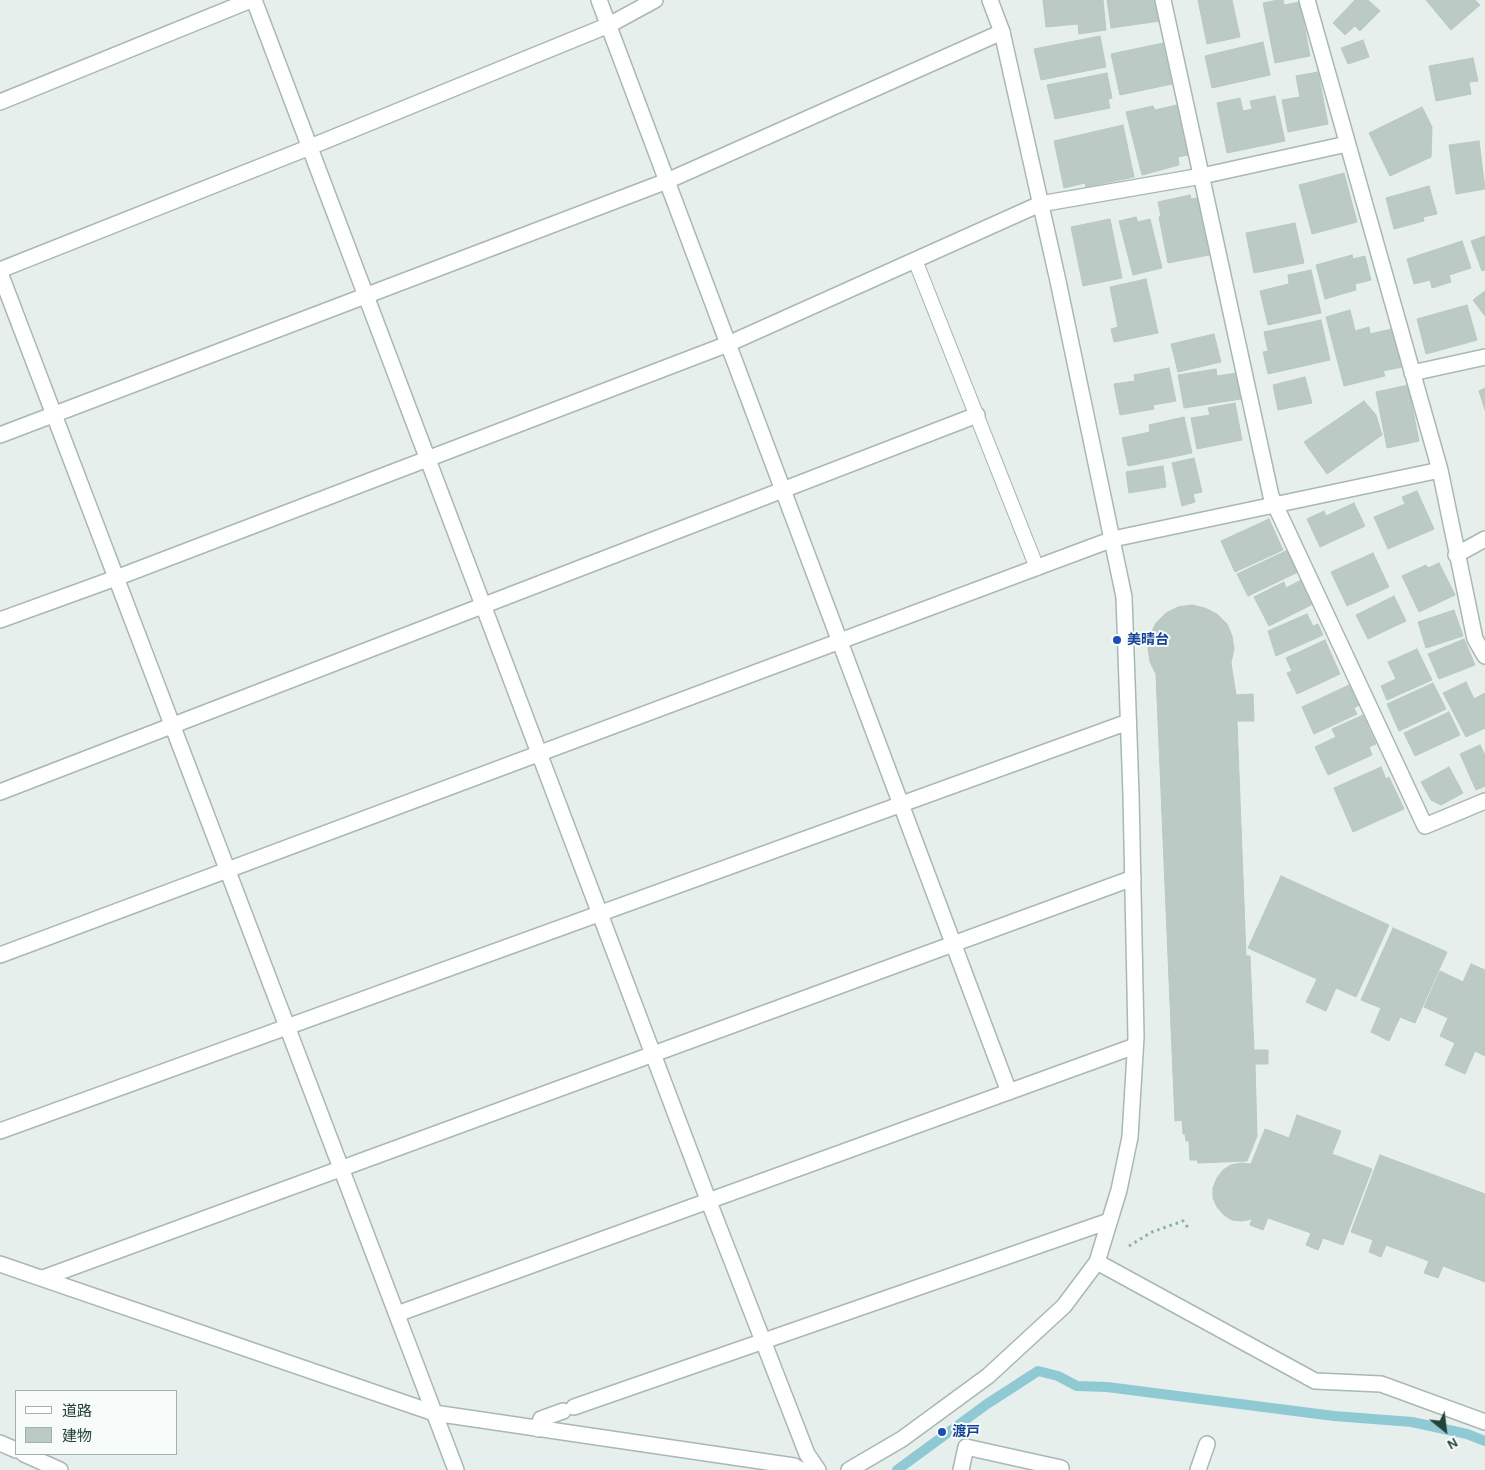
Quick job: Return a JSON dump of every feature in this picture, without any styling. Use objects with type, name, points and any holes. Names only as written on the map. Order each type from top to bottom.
[{"type":"street","points":[[0,102],[252,0],[310,147],[709,1202],[807,1454],[818,1470]]},
{"type":"street","points":[[599,0],[1009,1092]]},
{"type":"street","points":[[456,1470],[0,272],[609,25],[655,0]]},
{"type":"street","points":[[1163,0],[1271,496],[1425,826],[1485,801]]},
{"type":"street","points":[[1307,0],[1440,470],[1456,555],[1475,639],[1485,656]]},
{"type":"street","points":[[849,1470],[902,1438],[988,1376],[1064,1306],[1097,1262],[1119,1190],[1130,1137],[1135,1046],[1133,878],[1124,597],[1058,281],[1002,32],[993,1]]},
{"type":"street","points":[[0,435],[667,180],[1002,32]]},
{"type":"street","points":[[0,620],[116,578],[728,344],[1040,204],[1202,176],[1347,144]]},
{"type":"street","points":[[1412,373],[1485,357]]},
{"type":"street","points":[[0,792],[976,415]]},
{"type":"street","points":[[0,955],[1113,539],[1440,470]]},
{"type":"street","points":[[1456,555],[1485,539]]},
{"type":"street","points":[[0,1131],[1128,722]]},
{"type":"street","points":[[43,1278],[1133,878]]},
{"type":"street","points":[[397,1314],[1135,1046]]},
{"type":"street","points":[[538,1429],[541,1419],[1110,1221]]},
{"type":"street","points":[[1097,1262],[1315,1381],[1381,1384],[1485,1422]]},
{"type":"street","points":[[0,1264],[434,1413],[794,1466],[801,1470]]},
{"type":"street","points":[[0,1443],[15,1450]]},
{"type":"street","points":[[1198,1470],[1207,1444]]},
{"type":"street","points":[[961,1470],[966,1447],[1061,1468],[1061,1470]]},
{"type":"street","points":[[26,1455],[60,1470]]},
{"type":"lane","points":[[916,260],[1037,568]]},
{"type":"path","points":[[1132,1244],[1152,1232],[1184,1221],[1190,1229]]},
{"type":"building","points":[[1043,0],[1103,0],[1106,30],[1079,34],[1078,24],[1046,27]]},
{"type":"building","points":[[1107,0],[1158,0],[1160,21],[1111,28]]},
{"type":"building","points":[[1198,0],[1232,0],[1240,37],[1207,44]]},
{"type":"building","points":[[1283,0],[1284,5],[1300,2],[1310,56],[1275,63],[1263,3]]},
{"type":"building","points":[[1355,0],[1368,0],[1380,11],[1360,31],[1355,26],[1345,35],[1333,23]]},
{"type":"building","points":[[1426,0],[1475,0],[1480,5],[1451,30]]},
{"type":"building","points":[[1100,36],[1106,67],[1041,80],[1034,49]]},
{"type":"building","points":[[1363,40],[1369,57],[1348,64],[1341,48]]},
{"type":"building","points":[[1263,42],[1270,75],[1212,88],[1205,56]]},
{"type":"building","points":[[1163,43],[1172,84],[1120,95],[1111,54]]},
{"type":"building","points":[[1473,58],[1478,81],[1469,82],[1471,94],[1436,101],[1429,66]]},
{"type":"building","points":[[1318,72],[1328,124],[1288,132],[1282,100],[1300,97],[1296,76]]},
{"type":"building","points":[[1107,73],[1112,98],[1108,99],[1110,108],[1055,119],[1047,85]]},
{"type":"building","points":[[1275,96],[1285,141],[1227,153],[1217,103],[1240,98],[1243,111],[1252,109],[1250,101]]},
{"type":"building","points":[[1181,104],[1190,146],[1188,155],[1178,157],[1179,165],[1142,175],[1126,112],[1153,106],[1155,110]]},
{"type":"building","points":[[1422,107],[1432,127],[1431,157],[1390,176],[1369,133]]},
{"type":"building","points":[[1123,125],[1134,177],[1086,187],[1085,183],[1064,188],[1054,141]]},
{"type":"building","points":[[1479,141],[1485,189],[1456,194],[1449,145]]},
{"type":"building","points":[[1344,173],[1357,222],[1312,234],[1299,185]]},
{"type":"building","points":[[1429,186],[1437,214],[1423,217],[1424,221],[1394,229],[1386,198]]},
{"type":"building","points":[[1190,195],[1191,199],[1197,198],[1209,255],[1168,263],[1158,202]]},
{"type":"building","points":[[1136,217],[1138,222],[1150,219],[1162,268],[1133,275],[1119,221]]},
{"type":"building","points":[[1110,219],[1122,278],[1083,286],[1071,227]]},
{"type":"building","points":[[1295,223],[1304,263],[1254,273],[1246,233]]},
{"type":"building","points":[[1485,236],[1485,270],[1482,271],[1471,241]]},
{"type":"building","points":[[1462,241],[1471,268],[1449,275],[1451,282],[1432,288],[1430,280],[1414,284],[1407,259]]},
{"type":"building","points":[[1352,255],[1353,259],[1365,256],[1371,280],[1355,284],[1356,290],[1325,299],[1316,265]]},
{"type":"building","points":[[1311,270],[1321,313],[1268,325],[1260,291],[1289,284],[1288,275]]},
{"type":"building","points":[[1146,279],[1158,333],[1114,342],[1111,329],[1118,327],[1110,287]]},
{"type":"building","points":[[1485,291],[1485,316],[1473,300]]},
{"type":"building","points":[[1467,305],[1477,340],[1426,354],[1417,319]]},
{"type":"building","points":[[1350,310],[1355,331],[1369,327],[1370,334],[1392,329],[1402,367],[1383,371],[1385,376],[1344,386],[1326,317]]},
{"type":"building","points":[[1321,320],[1330,360],[1268,374],[1263,352],[1268,351],[1264,332]]},
{"type":"building","points":[[1214,334],[1221,362],[1178,372],[1171,344]]},
{"type":"building","points":[[1169,368],[1176,401],[1153,405],[1154,409],[1120,415],[1114,384],[1135,381],[1134,375]]},
{"type":"building","points":[[1216,369],[1217,376],[1237,373],[1241,399],[1184,408],[1178,375]]},
{"type":"building","points":[[1305,377],[1312,403],[1278,410],[1273,385]]},
{"type":"building","points":[[1408,385],[1419,441],[1387,448],[1376,392]]},
{"type":"building","points":[[1485,388],[1485,410],[1479,391]]},
{"type":"building","points":[[1364,401],[1376,415],[1382,435],[1327,474],[1304,442]]},
{"type":"building","points":[[1235,403],[1242,440],[1197,449],[1191,418],[1210,415],[1208,408]]},
{"type":"building","points":[[1184,417],[1192,453],[1128,466],[1122,438],[1150,432],[1149,425]]},
{"type":"building","points":[[1194,458],[1202,492],[1193,494],[1195,502],[1182,506],[1172,463]]},
{"type":"building","points":[[1163,466],[1166,487],[1129,493],[1126,472]]},
{"type":"building","points":[[1417,491],[1434,529],[1388,549],[1374,517],[1405,504],[1402,497]]},
{"type":"building","points":[[1354,503],[1365,526],[1320,547],[1307,519],[1324,511],[1326,516]]},
{"type":"building","points":[[1269,519],[1283,550],[1235,572],[1221,541]]},
{"type":"building","points":[[1288,550],[1298,572],[1248,596],[1237,574]]},
{"type":"building","points":[[1373,553],[1389,587],[1347,606],[1331,572]]},
{"type":"building","points":[[1439,563],[1455,595],[1419,612],[1402,576],[1426,565],[1428,568]]},
{"type":"building","points":[[1301,580],[1313,604],[1269,626],[1254,597],[1284,582],[1286,588]]},
{"type":"building","points":[[1394,596],[1406,621],[1368,639],[1356,615]]},
{"type":"building","points":[[1192,605],[1205,608],[1217,614],[1227,624],[1232,636],[1234,649],[1231,663],[1236,695],[1253,694],[1254,721],[1237,721],[1246,956],[1250,956],[1254,1050],[1268,1050],[1268,1064],[1255,1064],[1257,1136],[1247,1161],[1198,1163],[1197,1160],[1190,1160],[1189,1141],[1186,1141],[1185,1134],[1183,1134],[1182,1120],[1175,1121],[1156,674],[1150,662],[1148,648],[1150,635],[1156,623],[1166,613],[1178,607]]},
{"type":"building","points":[[1454,610],[1463,636],[1426,648],[1418,622]]},
{"type":"building","points":[[1307,614],[1313,626],[1318,624],[1323,635],[1276,656],[1268,631]]},
{"type":"building","points":[[1464,639],[1475,665],[1439,679],[1428,654]]},
{"type":"building","points":[[1325,640],[1340,674],[1297,694],[1287,673],[1292,671],[1286,658]]},
{"type":"building","points":[[1417,649],[1432,680],[1387,700],[1381,686],[1396,679],[1388,662]]},
{"type":"building","points":[[1466,682],[1474,699],[1485,693],[1485,728],[1466,737],[1443,693]]},
{"type":"building","points":[[1433,683],[1446,709],[1399,731],[1387,704]]},
{"type":"building","points":[[1349,685],[1359,705],[1354,708],[1357,714],[1314,734],[1302,707]]},
{"type":"building","points":[[1449,712],[1460,735],[1415,756],[1404,733]]},
{"type":"building","points":[[1363,715],[1376,744],[1369,747],[1372,755],[1328,775],[1315,747],[1336,737],[1332,729]]},
{"type":"building","points":[[1480,745],[1485,755],[1485,786],[1476,790],[1460,754]]},
{"type":"building","points":[[1381,767],[1386,779],[1389,777],[1404,809],[1353,832],[1334,788]]},
{"type":"building","points":[[1449,767],[1463,793],[1441,805],[1431,800],[1421,782]]},
{"type":"building","points":[[1281,876],[1389,925],[1356,997],[1336,988],[1326,1011],[1306,1002],[1317,979],[1248,948]]},
{"type":"building","points":[[1393,928],[1447,952],[1415,1023],[1400,1017],[1389,1041],[1371,1032],[1381,1008],[1361,1000]]},
{"type":"building","points":[[1471,964],[1485,970],[1485,1056],[1475,1051],[1465,1074],[1445,1065],[1455,1043],[1440,1036],[1448,1018],[1424,1007],[1440,971],[1463,982]]},
{"type":"building","points":[[1297,1115],[1341,1131],[1332,1154],[1372,1169],[1343,1245],[1323,1238],[1318,1250],[1306,1245],[1311,1233],[1268,1218],[1263,1230],[1250,1225],[1252,1219],[1232,1220],[1217,1207],[1213,1198],[1213,1188],[1223,1170],[1231,1165],[1251,1164],[1265,1129],[1289,1138]]},
{"type":"building","points":[[1380,1155],[1485,1194],[1485,1282],[1443,1266],[1438,1278],[1424,1273],[1429,1261],[1386,1245],[1381,1257],[1369,1252],[1373,1240],[1351,1232]]},
{"type":"waterway","points":[[897,1470],[987,1404],[1038,1371],[1058,1376],[1077,1386],[1107,1387],[1334,1416],[1412,1422],[1467,1434],[1485,1441]]},
{"type":"place","name":"美晴台","points":[[1117,640]]},
{"type":"place","name":"渡戸","points":[[942,1432]]}]
